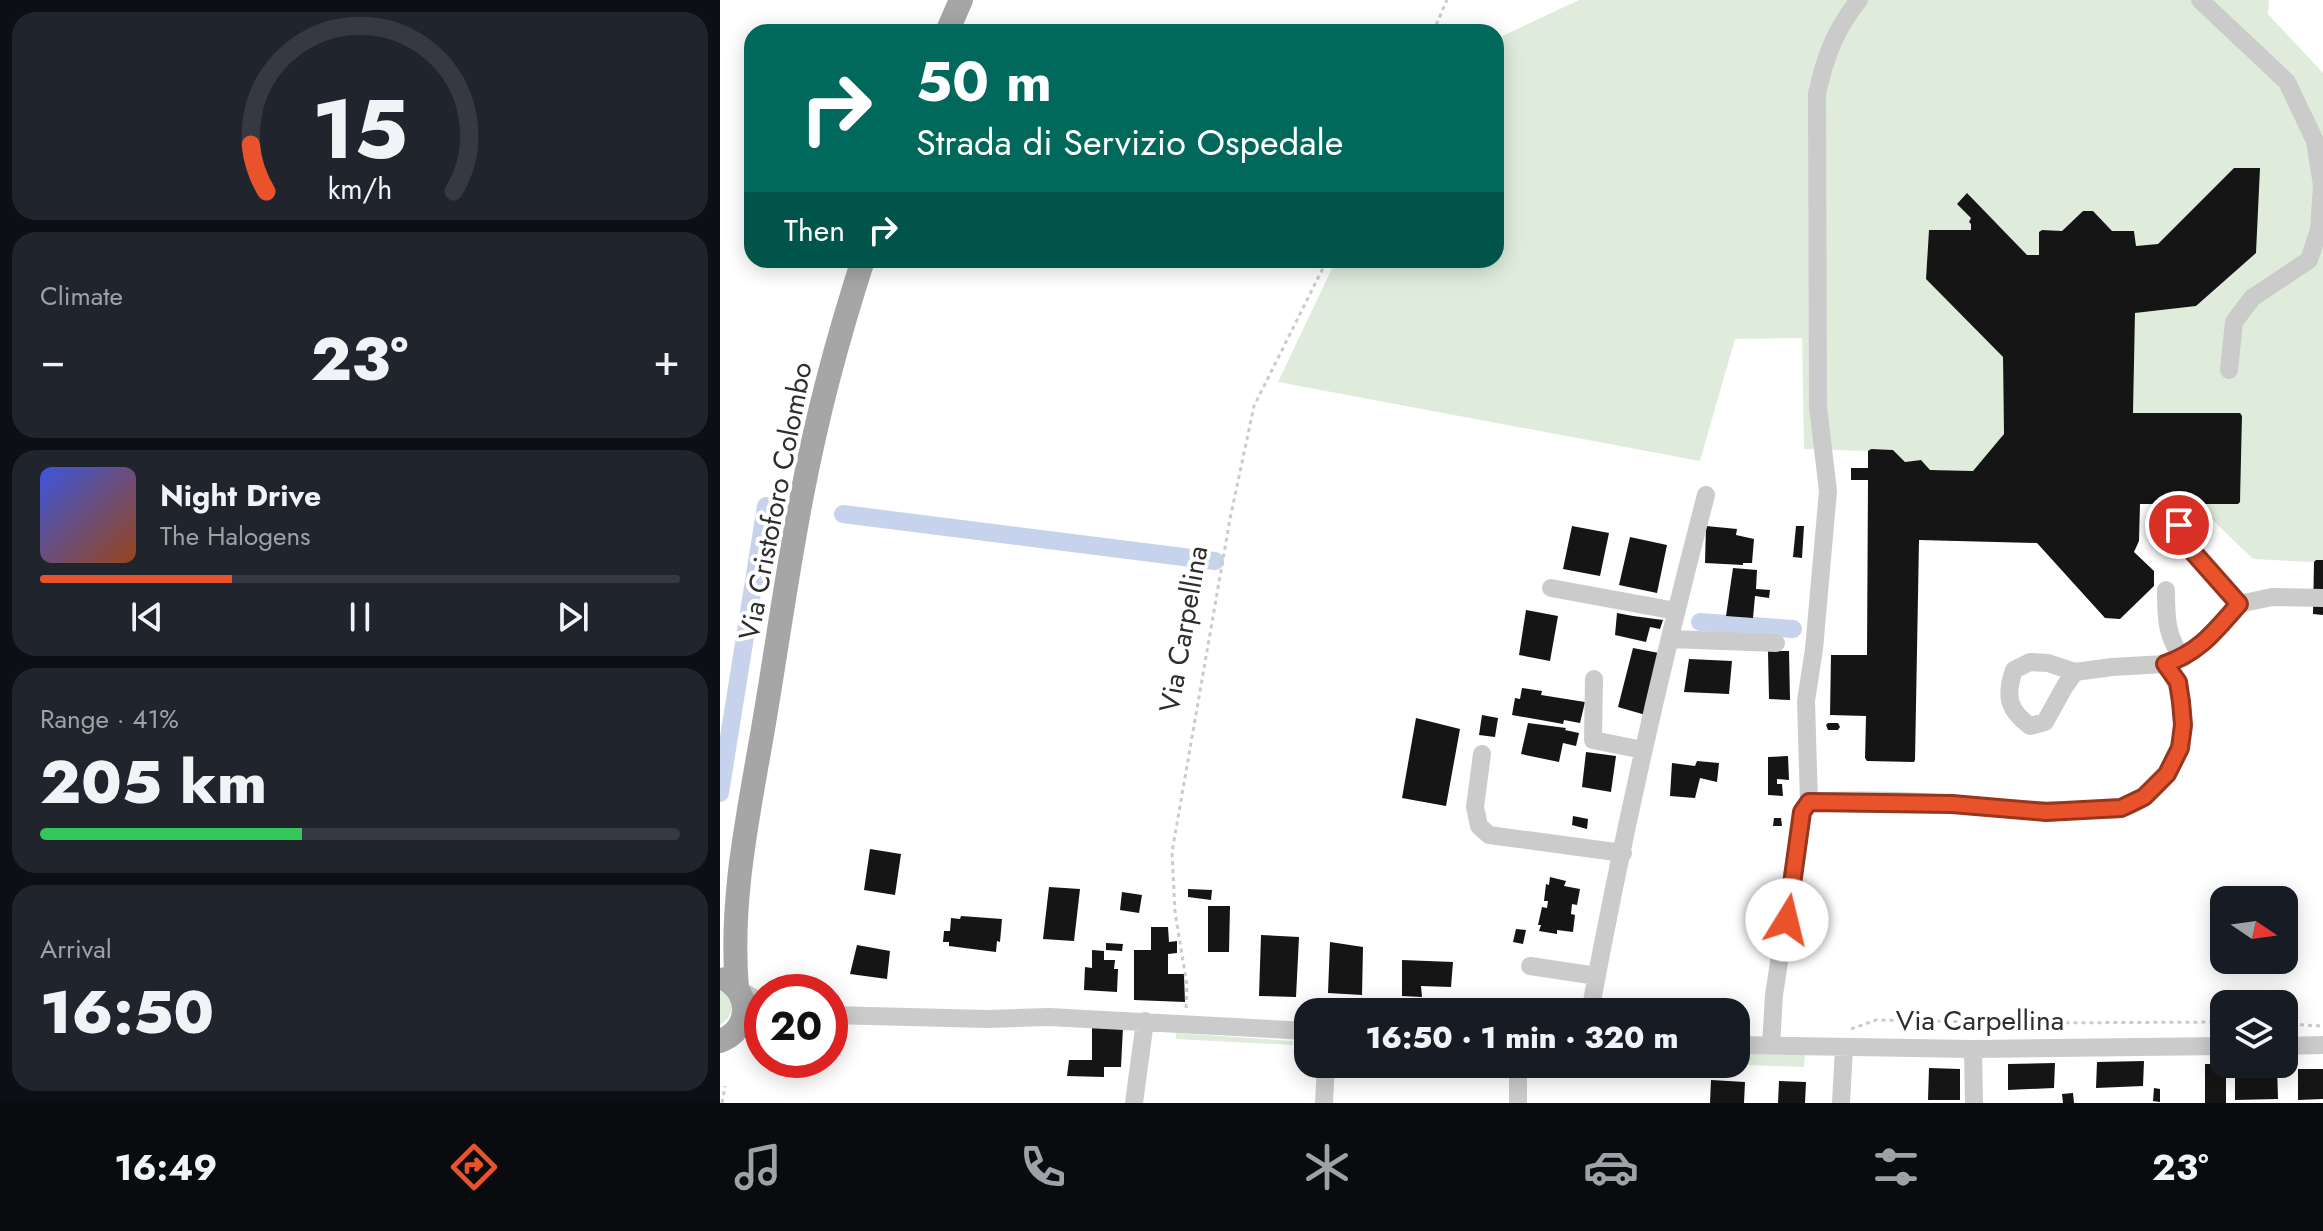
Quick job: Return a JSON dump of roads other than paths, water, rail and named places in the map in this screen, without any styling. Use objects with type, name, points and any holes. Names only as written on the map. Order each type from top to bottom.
[{"type":"main road","points":[[950,24],[961,0]]},
{"type":"main road","name":"Via Cristoforo Colombo","points":[[734,1037],[743,1020],[745,1007],[729,983],[741,850],[802,492],[826,385],[861,268]]},
{"type":"main road","name":"Via Cristoforo Colombo","points":[[720,917],[741,850]]},
{"type":"street","points":[[1771,1046],[1774,995],[1802,812],[1809,802],[1806,701],[1814,649],[1828,491],[1818,407],[1817,94],[1823,63],[1844,20],[1859,0]]},
{"type":"street","points":[[2200,0],[2287,82],[2315,141],[2322,185],[2319,230],[2309,260],[2252,298],[2234,322],[2229,370]]},
{"type":"street","points":[[1593,998],[1643,750],[1706,495]]},
{"type":"street","points":[[2179,525],[2193,552],[2239,604]]},
{"type":"street","points":[[1551,588],[1676,611]]},
{"type":"street","points":[[2166,590],[2169,636],[2183,658]]},
{"type":"street","points":[[2075,672],[2165,664],[2183,658],[2208,639],[2239,604],[2272,597],[2323,598]]},
{"type":"street","points":[[1670,639],[1776,643]]},
{"type":"street","points":[[1809,802],[1952,804],[2046,812],[2121,808],[2144,797],[2167,774],[2180,748],[2183,725],[2178,682],[2165,664]]},
{"type":"street","points":[[1594,679],[1593,740],[1643,750]]},
{"type":"street","points":[[1482,754],[1475,807],[1479,826],[1489,835],[1623,853]]},
{"type":"street","points":[[1530,966],[1597,976]]},
{"type":"street","points":[[848,1015],[987,1019],[1049,1017],[1294,1030]]},
{"type":"street","points":[[1134,1103],[1145,1021]]},
{"type":"street","points":[[1841,1103],[1846,1039]]},
{"type":"street","name":"Via Carpellina","points":[[1750,1045],[1846,1039],[1973,1049],[2210,1046]]},
{"type":"street","points":[[2298,1046],[2323,1045]]},
{"type":"street","points":[[1973,1049],[1974,1103]]},
{"type":"street","points":[[1324,1103],[1325,1078]]},
{"type":"street","points":[[1518,1078],[1518,1103]]},
{"type":"waterway","points":[[720,793],[766,506]]},
{"type":"waterway","points":[[843,514],[1215,561]]},
{"type":"waterway","points":[[1700,622],[1793,629]]}]
